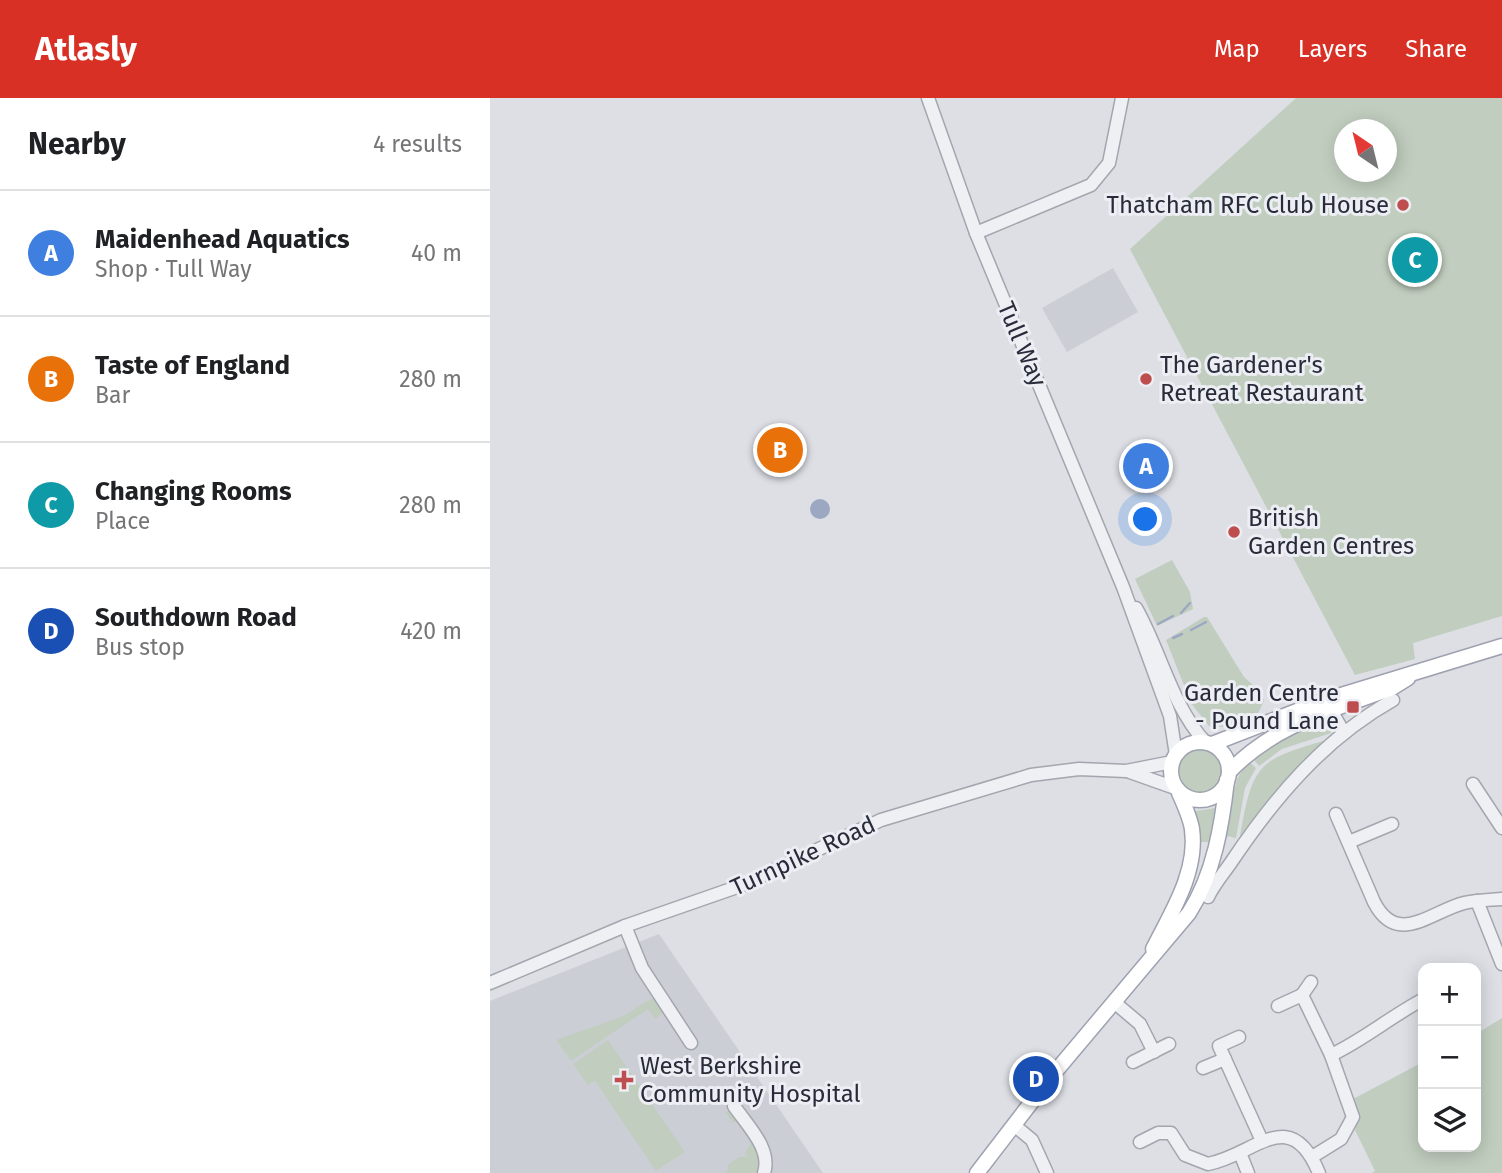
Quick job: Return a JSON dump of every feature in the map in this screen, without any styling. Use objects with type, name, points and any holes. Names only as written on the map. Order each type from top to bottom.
[{"type":"main road","points":[[1146,963],[1180,895],[1191,859],[1192,828],[1171,778],[1174,758],[1189,744],[1209,743],[1328,705],[1392,688],[1414,675],[1502,646]]},
{"type":"main road","points":[[1177,790],[1187,798],[1205,800],[1220,792],[1228,776],[1266,739],[1328,705]]},
{"type":"main road","points":[[976,1173],[1146,963],[1185,920],[1203,887],[1224,808],[1228,776],[1226,759],[1209,743]]},
{"type":"street","name":"Tull Way","points":[[928,98],[976,233],[1123,587],[1170,716],[1174,758]]},
{"type":"street","points":[[976,233],[1091,185],[1102,174],[1111,156],[1122,98]]},
{"type":"street","name":"Tull Way","points":[[1123,587],[1146,626],[1184,715],[1209,743]]},
{"type":"street","points":[[1208,897],[1286,787],[1344,733],[1393,700]]},
{"type":"street","points":[[1328,705],[1344,733]]},
{"type":"street","name":"Turnpike Road","points":[[490,983],[625,926],[740,886],[867,825],[953,798],[1055,772],[1126,771],[1174,758]]},
{"type":"street","name":"Turnpike Road","points":[[1126,771],[1177,790]]},
{"type":"street","points":[[1473,784],[1502,828]]},
{"type":"street","points":[[1336,814],[1377,909],[1394,923],[1408,926],[1445,909],[1477,901],[1502,899]]},
{"type":"street","points":[[1349,842],[1388,830]]},
{"type":"street","points":[[1227,843],[1238,852]]},
{"type":"street","points":[[1477,901],[1502,964]]},
{"type":"street","points":[[625,926],[642,968],[691,1043]]},
{"type":"street","points":[[1278,1006],[1302,995],[1311,982]]},
{"type":"street","points":[[1302,995],[1331,1055],[1353,1117],[1341,1139],[1312,1157]]},
{"type":"street","points":[[1114,1002],[1140,1024],[1154,1052]]},
{"type":"street","points":[[1331,1055],[1367,1036],[1390,1016],[1418,1005]]},
{"type":"street","points":[[1239,1037],[1219,1046],[1262,1141]]},
{"type":"street","points":[[1133,1062],[1169,1045]]},
{"type":"street","points":[[1203,1068],[1225,1059]]},
{"type":"street","points":[[734,1106],[764,1150],[767,1163],[764,1173]]},
{"type":"street","points":[[1014,1125],[1032,1140],[1047,1173]]},
{"type":"street","points":[[1140,1142],[1158,1133],[1171,1133],[1185,1155],[1204,1164],[1240,1153],[1262,1141],[1280,1136],[1292,1138],[1312,1157],[1319,1173]]},
{"type":"street","points":[[1240,1153],[1248,1173]]},
{"type":"shaded area","points":[[1113,268],[1138,312],[1067,352],[1042,308]]},
{"type":"shaded area","name":"West Berkshire Community Hospital","points":[[659,934],[823,1173],[490,1173],[490,1001]]},
{"type":"green space","points":[[1296,98],[1502,98],[1502,616],[1413,643],[1415,659],[1355,675],[1130,249]]},
{"type":"green space","points":[[1172,560],[1190,592],[1193,609],[1157,626],[1135,579]]},
{"type":"green space","points":[[1207,617],[1244,677],[1262,693],[1264,701],[1258,713],[1226,727],[1209,726],[1191,703],[1166,640]]},
{"type":"green space","points":[[1323,720],[1331,724],[1331,733],[1282,749],[1259,766],[1252,757],[1269,744]]},
{"type":"green space","points":[[1330,739],[1242,838],[1240,836],[1250,792],[1263,767],[1288,752]]},
{"type":"green space","points":[[1199,749],[1215,755],[1221,771],[1215,787],[1199,793],[1183,787],[1177,771],[1183,755]]},
{"type":"green space","points":[[1248,761],[1256,768],[1245,788],[1236,838],[1222,835],[1237,779]]},
{"type":"green space","points":[[1215,808],[1209,842],[1200,842],[1196,811]]},
{"type":"green space","points":[[651,999],[656,999],[663,1013],[655,1019],[648,1009],[571,1061],[556,1040],[621,1017]]},
{"type":"green space","points":[[1502,1018],[1502,1173],[1372,1173],[1375,1171],[1355,1130],[1358,1117],[1353,1099],[1418,1065],[1418,1152],[1481,1152],[1481,1031]]},
{"type":"green space","points":[[608,1040],[685,1152],[656,1171],[595,1081],[588,1085],[573,1064]]},
{"type":"green space","points":[[731,1110],[759,1149],[758,1173],[724,1173],[729,1169],[727,1165],[739,1157],[747,1157],[745,1153],[751,1143],[736,1121],[733,1123],[725,1112]]},
{"type":"water","points":[[820,499],[827,502],[830,509],[827,516],[820,519],[813,516],[810,509],[813,502]]},
{"type":"waterway","points":[[1181,613],[1190,603]]},
{"type":"waterway","points":[[1158,624],[1173,616]]},
{"type":"waterway","points":[[1191,630],[1206,622]]},
{"type":"waterway","points":[[1173,638],[1182,634]]},
{"type":"place","name":"Thatcham RFC Club House","points":[[1403,205]]},
{"type":"place","name":"Changing Rooms","points":[[1415,260]]},
{"type":"place","name":"The Gardener's Retreat Restaurant","points":[[1146,379]]},
{"type":"place","name":"Taste of England","points":[[780,450]]},
{"type":"place","name":"Maidenhead Aquatics","points":[[1146,466]]},
{"type":"place","name":"British Garden Centres","points":[[1234,532]]},
{"type":"place","name":"Garden Centre - Pound Lane","points":[[1353,707]]},
{"type":"place","name":"Southdown Road","points":[[1036,1079]]},
{"type":"place","name":"West Berkshire Community Hospital","points":[[624,1080]]}]
